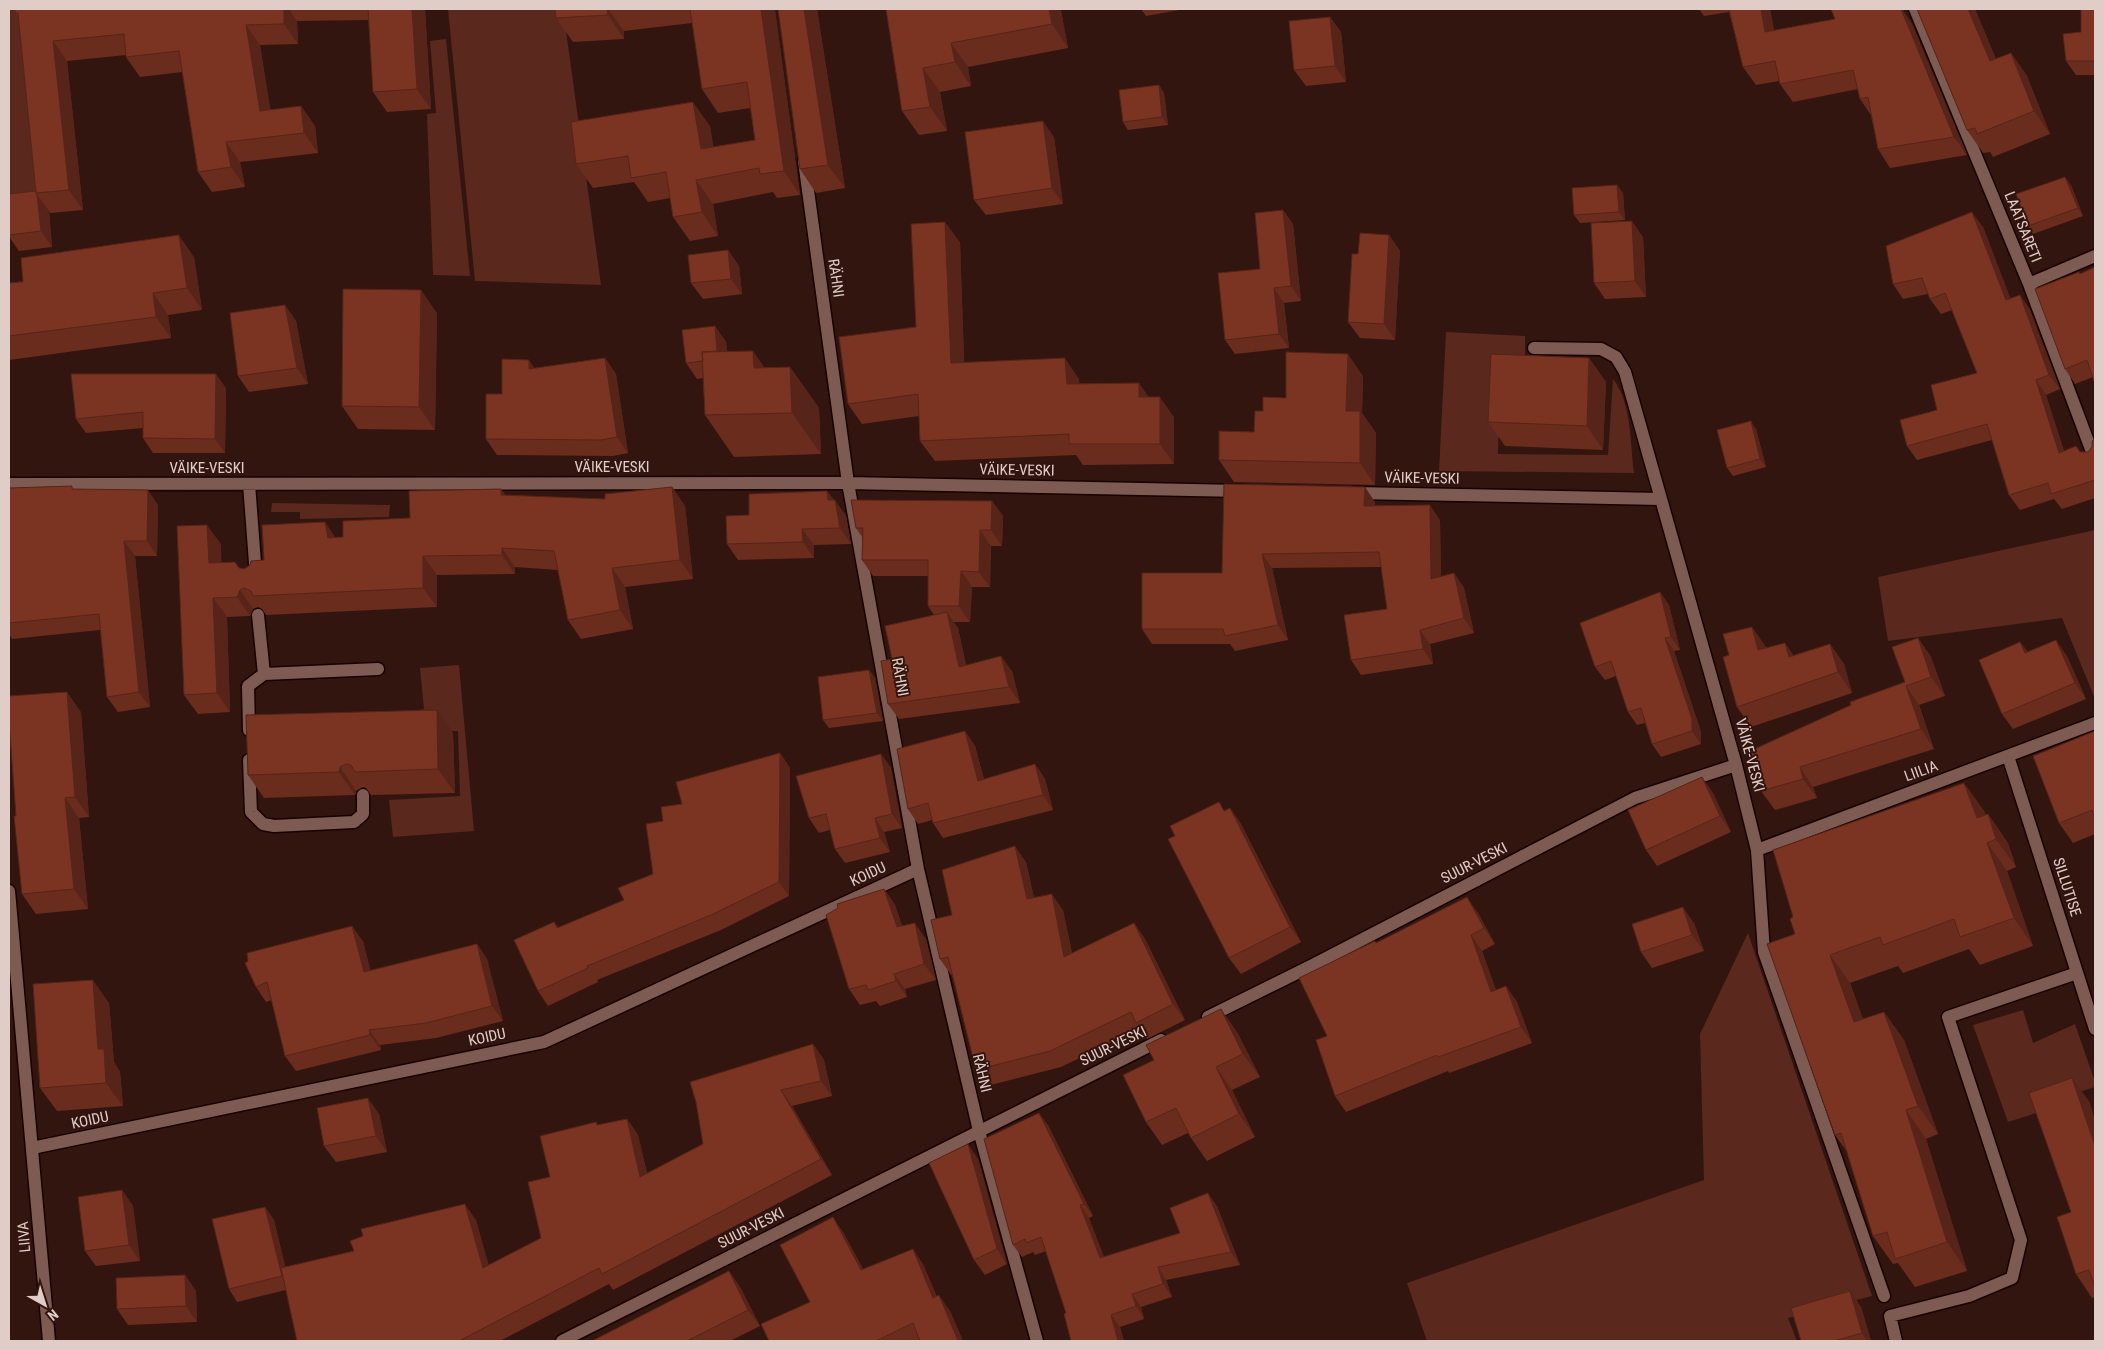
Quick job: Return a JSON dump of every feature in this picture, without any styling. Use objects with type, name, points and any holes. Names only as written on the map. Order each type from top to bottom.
[{"type":"street","name":"LAATSARETI","points":[[1915,9],[2029,284],[2095,460]]},
{"type":"street","name":"RÄHNI","points":[[802,147],[848,483],[918,869],[978,1131],[1037,1341]]},
{"type":"street","points":[[2029,284],[2095,256]]},
{"type":"street","points":[[1534,348],[1601,348],[1616,357],[1626,372],[1661,499]]},
{"type":"street","name":"VÄIKE-VESKI","points":[[9,484],[848,483],[1254,491]]},
{"type":"street","points":[[249,484],[256,580]]},
{"type":"street","name":"VÄIKE-VESKI","points":[[1344,493],[1661,499],[1736,765],[1757,850],[1764,952],[1884,1296]]},
{"type":"street","points":[[258,615],[264,674]]},
{"type":"street","points":[[363,795],[363,814],[354,822],[274,826],[263,824],[251,812],[248,686],[264,674],[378,669]]},
{"type":"street","name":"LIILIA","points":[[1757,850],[2095,723]]},
{"type":"street","name":"SILLUTISE","points":[[2008,756],[2095,1029]]},
{"type":"street","name":"SUUR-VESKI","points":[[1199,1022],[1635,798],[1736,765]]},
{"type":"street","name":"KOIDU","points":[[32,1148],[544,1042],[918,869]]},
{"type":"street","name":"LIIVA","points":[[9,891],[49,1341]]},
{"type":"street","points":[[1896,1341],[1890,1316],[1970,1296],[2012,1278],[2021,1240],[1948,1017],[2077,972]]},
{"type":"street","name":"SUUR-VESKI","points":[[562,1341],[1172,1035]]},
{"type":"shaded area","points":[[9,9],[23,9],[43,202],[9,203]]},
{"type":"shaded area","points":[[448,9],[563,9],[601,285],[475,281]]},
{"type":"shaded area","points":[[446,39],[470,276],[433,275],[427,114],[436,113],[430,41]]},
{"type":"shaded area","points":[[1446,332],[1525,336],[1525,370],[1500,372],[1498,454],[1608,455],[1613,379],[1624,400],[1627,411],[1634,473],[1439,471]]},
{"type":"shaded area","points":[[272,503],[390,505],[389,517],[300,519],[300,512],[271,512]]},
{"type":"shaded area","points":[[2095,530],[2095,699],[2062,618],[1888,641],[1878,577]]},
{"type":"shaded area","points":[[459,665],[474,831],[393,837],[389,800],[460,796],[458,731],[404,732],[401,713],[424,709],[420,668]]},
{"type":"shaded area","points":[[1748,933],[1872,1296],[1788,1318],[1797,1341],[1427,1341],[1407,1283],[1704,1180],[1700,1034]]},
{"type":"shaded area","points":[[2023,1010],[2033,1043],[2075,1024],[2095,1082],[2095,1087],[2049,1101],[2052,1108],[2008,1122],[1973,1025]]},
{"type":"building","points":[[15,9],[284,9],[284,24],[246,25],[260,111],[301,106],[304,133],[226,142],[231,167],[198,172],[179,51],[126,57],[124,34],[53,41],[69,190],[36,193],[18,13],[15,13]]},
{"type":"building","points":[[368,9],[412,9],[417,89],[373,92]]},
{"type":"building","points":[[555,9],[607,9],[608,15],[556,18]]},
{"type":"building","points":[[690,9],[761,9],[784,171],[760,174],[759,168],[696,180],[702,212],[673,217],[666,172],[631,178],[628,156],[576,164],[571,122],[693,102],[701,149],[755,140],[747,82],[702,89]]},
{"type":"building","points":[[778,9],[804,9],[828,165],[800,169]]},
{"type":"building","points":[[886,9],[1049,9],[1052,24],[951,43],[955,62],[923,68],[930,107],[902,111]]},
{"type":"building","points":[[1729,9],[1761,9],[1765,32],[1835,19],[1831,9],[1901,9],[1954,137],[1878,149],[1868,97],[1860,99],[1853,70],[1780,84],[1775,61],[1743,67]]},
{"type":"building","points":[[1917,9],[1968,9],[1990,61],[2011,53],[2034,111],[1977,134],[1975,128],[1967,130]]},
{"type":"building","points":[[2081,9],[2095,9],[2095,61],[2066,61],[2063,34],[2081,32]]},
{"type":"building","points":[[1330,17],[1335,66],[1294,70],[1289,21]]},
{"type":"building","points":[[1159,85],[1162,117],[1123,122],[1119,90]]},
{"type":"building","points":[[1043,121],[1052,188],[974,200],[965,132]]},
{"type":"building","points":[[2065,177],[2078,208],[2028,226],[2016,194]]},
{"type":"building","points":[[1617,185],[1619,212],[1574,215],[1572,188]]},
{"type":"building","points":[[36,191],[41,231],[9,235],[9,194]]},
{"type":"building","points":[[1283,210],[1291,286],[1274,288],[1279,334],[1225,340],[1218,273],[1260,269],[1255,213]]},
{"type":"building","points":[[1972,212],[2006,300],[2020,295],[2049,375],[2036,380],[2059,453],[2076,446],[2080,452],[2088,452],[2092,447],[2092,441],[2095,439],[2095,480],[2051,494],[2048,483],[2009,495],[1987,424],[1907,446],[1900,420],[1937,410],[1931,385],[1977,373],[1945,293],[1930,299],[1922,278],[1893,284],[1886,246]]},
{"type":"building","points":[[1632,221],[1635,281],[1594,283],[1591,223]]},
{"type":"building","points":[[945,222],[951,363],[1065,358],[1067,384],[1139,383],[1139,397],[1160,397],[1160,444],[1069,444],[1069,434],[920,441],[918,394],[848,404],[839,337],[916,327],[911,224]]},
{"type":"building","points":[[1360,233],[1389,235],[1384,324],[1348,322],[1352,254],[1358,254]]},
{"type":"building","points":[[179,235],[187,288],[153,293],[156,317],[9,336],[9,283],[23,282],[21,258]]},
{"type":"building","points":[[728,250],[731,279],[691,283],[688,255]]},
{"type":"building","points":[[2095,267],[2095,384],[2087,360],[2065,369],[2035,289]]},
{"type":"building","points":[[343,289],[421,290],[419,407],[342,406]]},
{"type":"building","points":[[285,305],[297,368],[238,376],[230,313]]},
{"type":"building","points":[[715,326],[717,351],[702,352],[703,361],[686,363],[682,330]]},
{"type":"building","points":[[753,351],[754,368],[790,367],[792,413],[705,415],[702,352]]},
{"type":"building","points":[[1286,352],[1348,354],[1346,411],[1360,411],[1360,463],[1219,460],[1219,431],[1254,432],[1255,411],[1263,411],[1263,397],[1286,398]]},
{"type":"building","points":[[1491,354],[1589,358],[1587,426],[1488,422]]},
{"type":"building","points":[[605,358],[617,437],[601,440],[486,439],[486,394],[502,394],[502,359],[529,360],[529,369]]},
{"type":"building","points":[[71,374],[216,374],[215,439],[143,438],[143,412],[76,419]]},
{"type":"building","points":[[1751,421],[1760,459],[1727,468],[1717,430]]},
{"type":"building","points":[[1224,484],[1365,487],[1364,506],[1430,505],[1431,579],[1454,573],[1464,618],[1420,630],[1423,649],[1351,660],[1344,615],[1387,609],[1379,552],[1262,554],[1278,625],[1225,636],[1223,629],[1142,629],[1142,573],[1222,573]]},
{"type":"building","points":[[72,486],[72,489],[148,490],[147,541],[124,541],[139,692],[107,697],[99,614],[9,623],[9,488]]},
{"type":"building","points":[[672,487],[680,560],[612,568],[620,610],[568,620],[554,551],[502,548],[502,555],[423,556],[423,588],[253,596],[251,591],[244,588],[240,590],[237,597],[213,598],[217,693],[184,695],[177,526],[207,525],[209,563],[235,562],[239,568],[244,569],[250,565],[251,561],[264,560],[262,525],[325,522],[328,538],[343,537],[343,521],[410,518],[409,491],[501,489],[501,495],[605,499],[605,494]]},
{"type":"building","points":[[827,491],[828,500],[835,500],[840,528],[802,529],[803,542],[727,544],[726,516],[749,515],[749,494]]},
{"type":"building","points":[[851,500],[992,501],[991,530],[980,530],[979,572],[961,571],[959,606],[928,606],[928,560],[862,560],[863,528],[856,528]]},
{"type":"building","points":[[1660,592],[1671,637],[1665,638],[1692,719],[1692,731],[1652,744],[1641,708],[1628,712],[1611,661],[1595,667],[1580,623]]},
{"type":"building","points":[[947,612],[959,667],[1001,656],[1009,687],[888,704],[881,661],[892,659],[885,626]]},
{"type":"building","points":[[1752,627],[1758,650],[1785,643],[1789,657],[1830,644],[1838,672],[1737,707],[1723,657],[1729,655],[1723,634]]},
{"type":"building","points":[[1918,638],[1931,677],[1906,686],[1921,729],[1800,767],[1803,779],[1761,791],[1750,751],[1851,705],[1850,702],[1905,682],[1892,647]]},
{"type":"building","points":[[2056,640],[2075,683],[2002,714],[1979,660],[2020,642],[2025,653]]},
{"type":"building","points":[[869,670],[877,713],[823,720],[818,677]]},
{"type":"building","points":[[67,692],[75,797],[65,798],[74,889],[22,894],[14,816],[16,816],[9,696]]},
{"type":"building","points":[[437,710],[438,769],[355,772],[351,765],[346,764],[340,767],[339,772],[248,775],[246,715]]},
{"type":"building","points":[[965,731],[978,781],[1035,764],[1043,795],[933,823],[928,803],[908,809],[897,749]]},
{"type":"building","points":[[2095,731],[2095,820],[2092,810],[2059,823],[2033,756]]},
{"type":"building","points":[[780,753],[779,882],[711,915],[587,966],[588,968],[538,991],[514,940],[554,922],[557,928],[624,900],[618,888],[653,874],[646,824],[663,821],[661,807],[682,804],[676,782]]},
{"type":"building","points":[[881,754],[892,814],[875,818],[880,838],[835,849],[826,814],[809,818],[796,776]]},
{"type":"building","points":[[1702,777],[1720,816],[1646,850],[1628,810]]},
{"type":"building","points":[[1964,783],[1977,818],[1988,814],[1996,839],[1987,843],[2014,918],[1960,937],[1954,919],[1883,945],[1880,937],[1830,955],[1854,1022],[1884,1012],[1918,1106],[1906,1110],[1947,1242],[1895,1259],[1887,1232],[1873,1236],[1841,1133],[1835,1135],[1767,944],[1795,934],[1790,919],[1793,917],[1773,850]]},
{"type":"building","points":[[1219,802],[1224,811],[1230,808],[1290,927],[1229,958],[1168,839],[1175,836],[1170,826]]},
{"type":"building","points":[[1015,846],[1027,899],[1052,894],[1064,957],[1134,923],[1173,1004],[1136,1023],[1131,1012],[1050,1051],[976,1070],[948,957],[940,959],[931,920],[952,915],[942,870]]},
{"type":"building","points":[[884,889],[897,927],[915,923],[924,964],[894,974],[896,981],[868,990],[866,985],[849,989],[826,915],[838,908],[837,904]]},
{"type":"building","points":[[1467,897],[1484,928],[1471,935],[1491,992],[1506,986],[1521,1027],[1438,1057],[1437,1055],[1335,1096],[1316,1040],[1327,1036],[1299,978],[1375,941],[1376,943]]},
{"type":"building","points":[[1683,907],[1692,935],[1641,952],[1632,924]]},
{"type":"building","points":[[352,926],[364,972],[477,944],[492,1006],[426,1023],[369,1030],[370,1035],[285,1056],[267,982],[256,987],[245,963],[248,961],[247,953]]},
{"type":"building","points":[[93,980],[98,1049],[104,1049],[106,1083],[40,1088],[33,984]]},
{"type":"building","points":[[1221,1009],[1243,1054],[1216,1067],[1239,1114],[1191,1138],[1176,1108],[1146,1122],[1123,1075],[1154,1060],[1146,1045]]},
{"type":"building","points":[[813,1044],[821,1081],[781,1090],[821,1159],[602,1274],[599,1268],[459,1341],[297,1341],[281,1268],[354,1251],[350,1241],[363,1236],[361,1229],[465,1204],[483,1268],[541,1238],[528,1182],[550,1177],[540,1136],[596,1122],[597,1125],[627,1119],[640,1177],[703,1144],[696,1102],[690,1082]]},
{"type":"building","points":[[2072,1078],[2095,1146],[2095,1287],[2089,1270],[2076,1274],[2057,1217],[2071,1212],[2029,1093]]},
{"type":"building","points":[[368,1098],[376,1136],[324,1146],[317,1108]]},
{"type":"building","points":[[1039,1113],[1084,1204],[1080,1205],[1100,1258],[1180,1233],[1170,1208],[1208,1193],[1231,1252],[1158,1267],[1163,1284],[1132,1294],[1136,1306],[1111,1315],[1118,1341],[1071,1341],[1064,1314],[1066,1313],[1041,1237],[1026,1243],[1025,1239],[1013,1245],[984,1139]]},
{"type":"building","points":[[968,1144],[997,1249],[974,1260],[929,1163]]},
{"type":"building","points":[[122,1190],[129,1245],[85,1251],[78,1197]]},
{"type":"building","points":[[265,1207],[282,1276],[229,1289],[212,1219]]},
{"type":"building","points":[[833,1217],[861,1270],[913,1249],[933,1298],[939,1295],[958,1341],[920,1341],[913,1323],[876,1341],[769,1341],[761,1324],[810,1302],[780,1245]]},
{"type":"building","points":[[729,1271],[748,1310],[687,1341],[592,1341]]},
{"type":"building","points":[[185,1275],[186,1306],[117,1309],[116,1278]]},
{"type":"building","points":[[1850,1291],[1862,1333],[1834,1341],[1801,1341],[1791,1308]]}]
